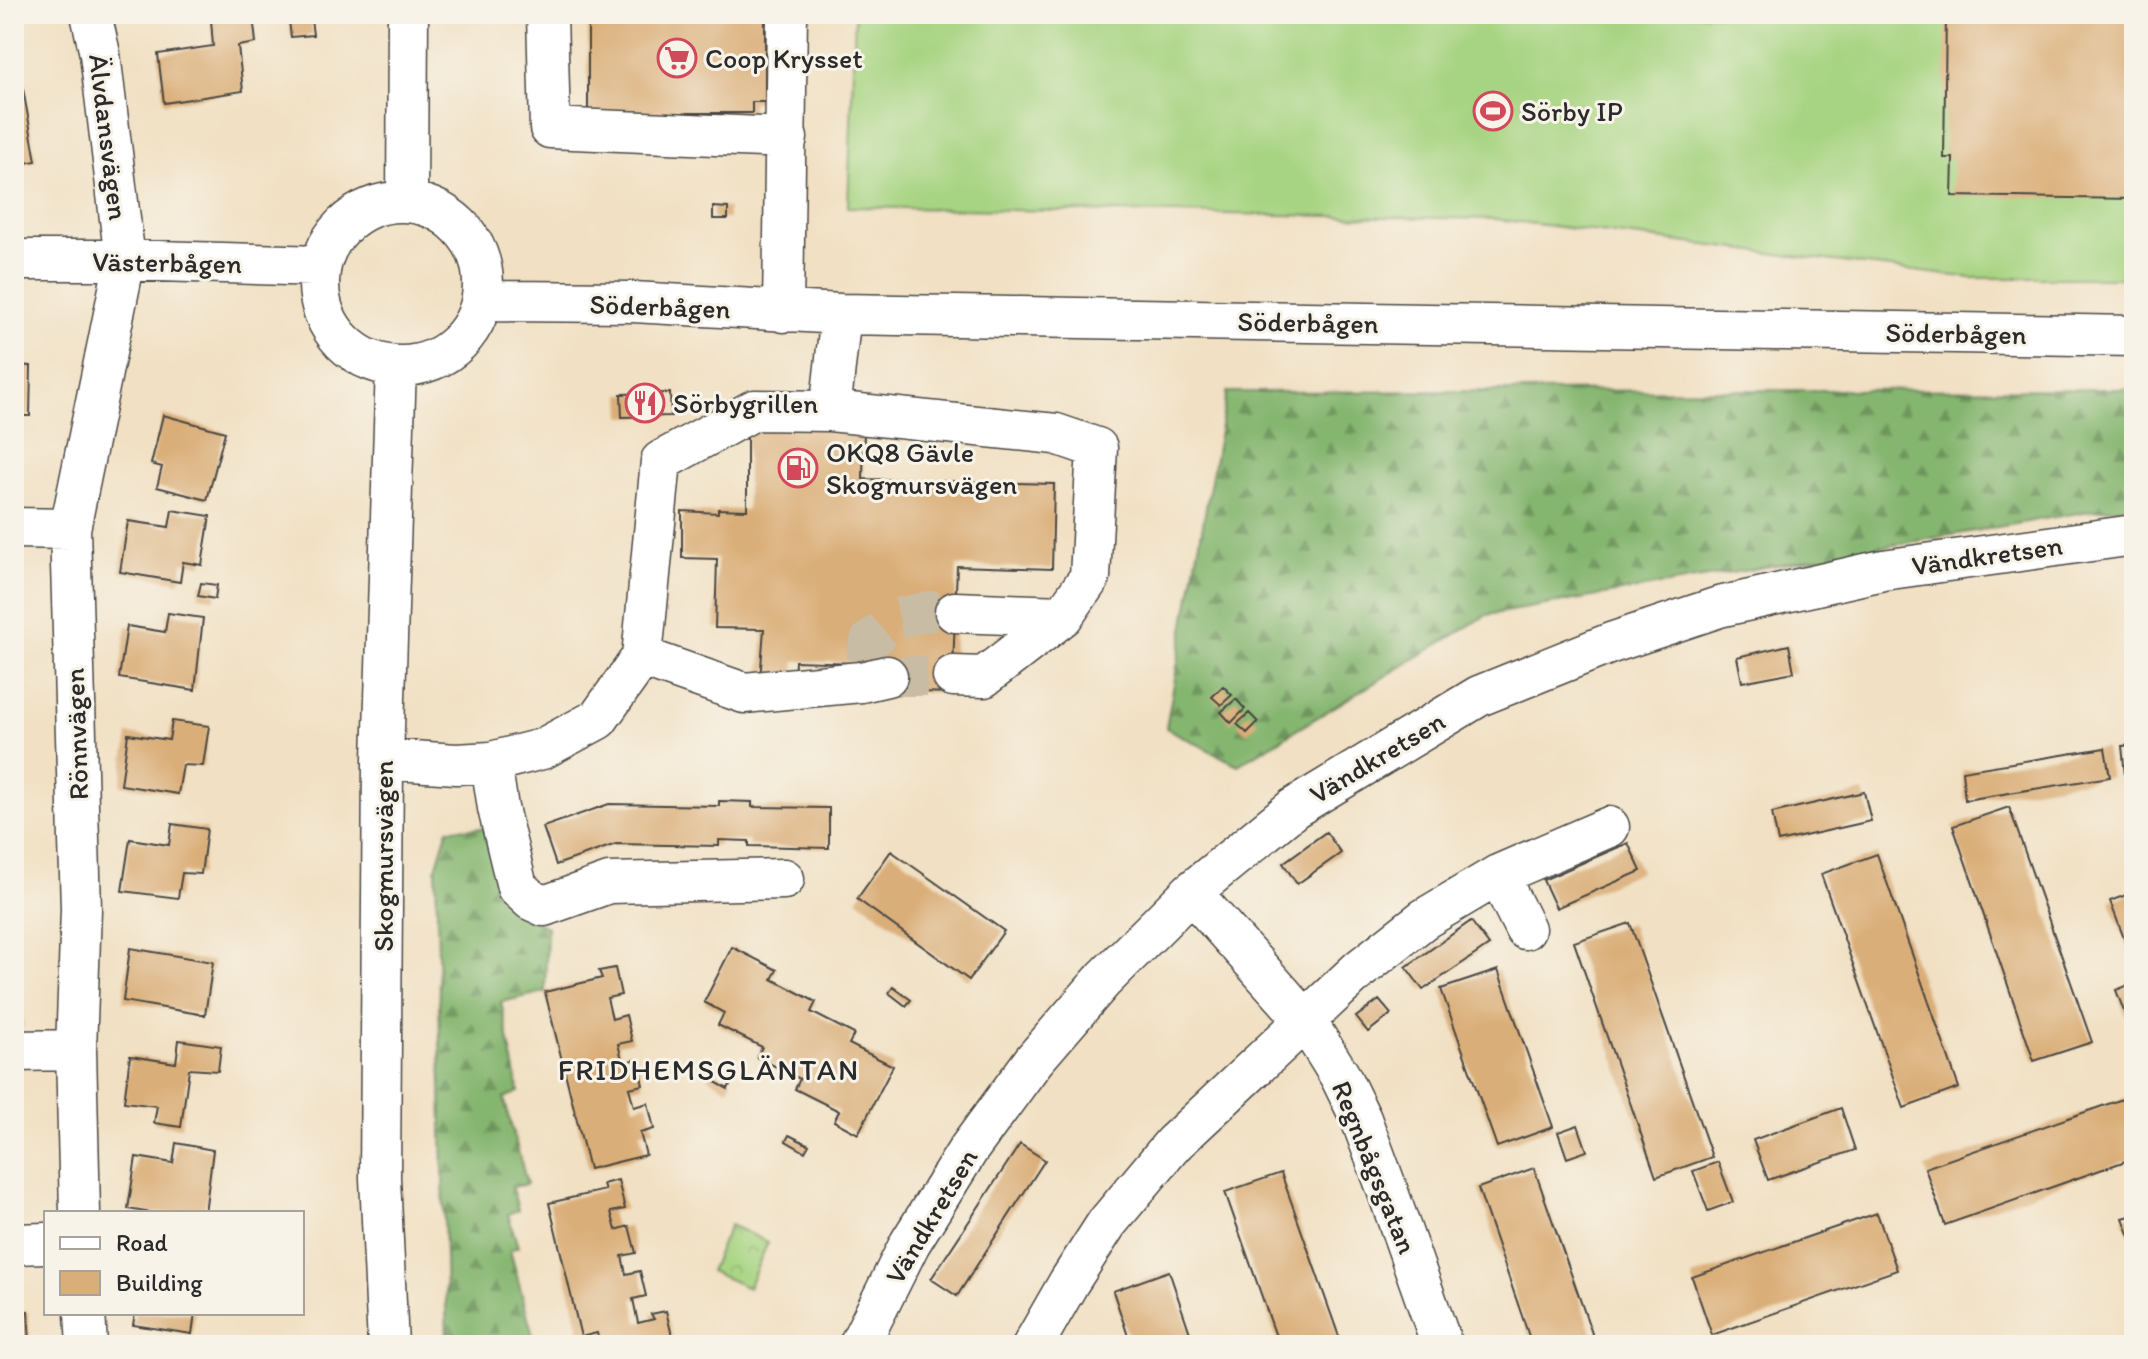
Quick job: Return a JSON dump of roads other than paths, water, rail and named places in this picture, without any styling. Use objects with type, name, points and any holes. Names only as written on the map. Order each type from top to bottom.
[{"type":"street","name":"Älvdansvägen","points":[[91,14],[100,54],[125,260]]},
{"type":"street","points":[[407,202],[408,14]]},
{"type":"street","points":[[547,14],[550,128],[787,138]]},
{"type":"street","points":[[783,312],[787,14]]},
{"type":"street","points":[[407,202],[434,208],[458,224],[475,246],[483,273],[482,301],[474,323],[460,342],[441,356],[419,365],[396,366],[368,359],[345,344],[328,321],[319,294],[321,266],[329,244],[343,226],[362,212],[384,204],[407,202]]},
{"type":"street","name":"Västerbågen","points":[[14,260],[321,266]]},
{"type":"street","name":"Rönnvägen","points":[[80,1211],[76,1050],[81,909],[70,529],[125,260]]},
{"type":"street","name":"Söderbågen","points":[[482,301],[633,302],[841,314],[2134,336]]},
{"type":"street","points":[[830,411],[841,314]]},
{"type":"street","name":"Skogmursvägen","points":[[388,1345],[380,1178],[383,759],[396,366]]},
{"type":"street","points":[[383,759],[456,764],[491,762],[542,749],[598,719],[642,657],[661,461],[754,410],[830,411],[1056,434],[1097,448],[1090,577],[1063,616],[984,677],[953,676]]},
{"type":"street","points":[[14,528],[70,529]]},
{"type":"street","name":"Vändkretsen","points":[[859,1345],[918,1230],[968,1150],[1034,1060],[1103,980],[1191,892],[1294,808],[1382,752],[1479,696],[1611,643],[1719,607],[1883,570],[2134,535]]},
{"type":"street","points":[[955,612],[1063,616]]},
{"type":"street","points":[[642,657],[744,693],[871,674]]},
{"type":"street","points":[[491,762],[498,808],[517,887],[531,900],[544,906],[609,883],[784,879]]},
{"type":"street","points":[[1033,1345],[1107,1223],[1173,1144],[1360,969],[1424,919],[1498,875],[1609,827]]},
{"type":"street","points":[[1498,875],[1525,929]]},
{"type":"street","name":"Regnbågsgatan","points":[[1191,892],[1306,1021],[1340,1076],[1361,1119],[1442,1345]]},
{"type":"street","points":[[14,1051],[76,1050]]},
{"type":"street","points":[[14,1244],[44,1243]]},
{"type":"street","points":[[85,1315],[87,1345]]},
{"type":"tunnel","points":[[865,663],[870,641],[897,618],[930,611],[955,612]]},
{"type":"tunnel","points":[[887,676],[953,676]]},
{"type":"place","name":"Coop Krysset","points":[[677,58]]},
{"type":"place","name":"Sörby IP","points":[[1493,111]]},
{"type":"place","name":"Sörbygrillen","points":[[645,403]]},
{"type":"place","name":"OKQ8 Gävle Skogmursvägen","points":[[798,468]]},
{"type":"district","name":"FRIDHEMSGLÄNTAN","points":[[709,1070]]}]
